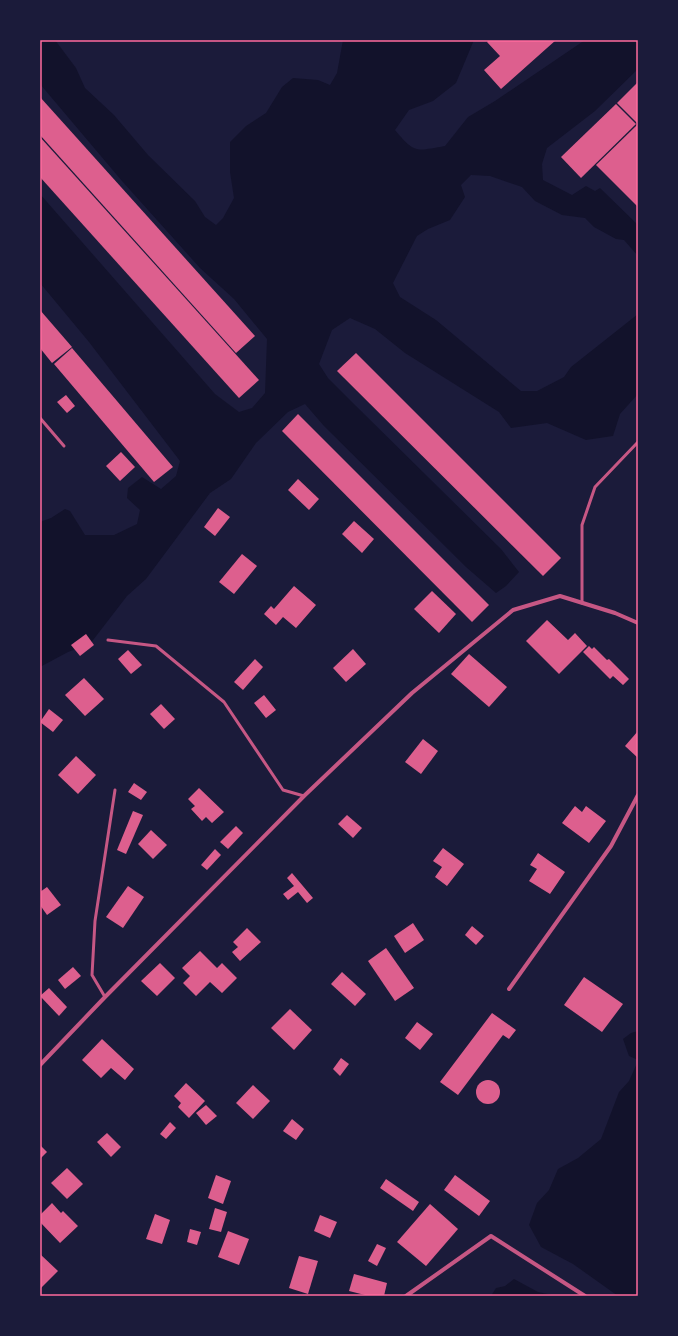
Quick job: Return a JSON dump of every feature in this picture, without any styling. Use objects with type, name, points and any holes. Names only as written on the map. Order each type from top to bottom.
[{"type":"street","points":[[40,1064],[304,796],[412,694],[513,610],[560,596],[638,623]]},
{"type":"street","points":[[509,989],[611,846],[638,795]]},
{"type":"street","points":[[406,1296],[491,1236],[585,1296]]},
{"type":"lane","points":[[40,418],[64,446]]},
{"type":"lane","points":[[582,603],[582,525],[595,487],[638,442]]},
{"type":"lane","points":[[108,640],[156,646],[224,702],[283,790],[304,796]]},
{"type":"lane","points":[[105,997],[92,975],[95,921],[115,790]]},
{"type":"shaded area","points":[[40,40],[55,40],[76,68],[85,88],[114,115],[148,155],[195,201],[205,217],[216,225],[223,218],[234,198],[230,172],[230,142],[246,126],[266,113],[282,87],[293,78],[318,80],[330,85],[337,73],[343,40],[474,40],[456,83],[433,101],[409,110],[395,130],[412,147],[417,149],[428,149],[445,146],[468,117],[495,101],[585,40],[638,40],[638,69],[595,111],[547,148],[542,164],[543,180],[572,195],[586,186],[595,191],[600,188],[638,225],[638,256],[624,240],[616,239],[594,227],[585,218],[562,215],[535,201],[522,187],[490,176],[471,175],[461,185],[465,197],[450,220],[428,229],[417,236],[393,283],[400,297],[436,320],[521,391],[537,391],[564,377],[571,367],[638,314],[638,394],[620,414],[613,436],[586,440],[547,423],[511,428],[499,412],[405,353],[375,329],[350,318],[332,330],[319,364],[328,378],[501,549],[519,572],[506,586],[496,593],[466,567],[324,426],[305,404],[288,412],[256,443],[231,479],[210,493],[146,579],[127,596],[90,644],[68,652],[40,667],[40,522],[51,518],[65,509],[70,511],[85,535],[114,535],[137,524],[140,510],[127,498],[128,488],[142,477],[161,489],[176,476],[180,461],[89,342],[40,283],[40,194],[215,394],[239,412],[252,408],[265,393],[267,339],[234,299],[200,268],[122,181],[40,84]]},
{"type":"shaded area","points":[[638,1031],[638,1060],[629,1056],[623,1039],[631,1033]]},
{"type":"shaded area","points":[[638,1061],[638,1296],[618,1296],[573,1264],[541,1247],[529,1225],[537,1203],[549,1190],[558,1169],[578,1158],[601,1139],[619,1092],[629,1081]]},
{"type":"shaded area","points":[[514,1279],[538,1292],[557,1296],[491,1296],[496,1288],[505,1286]]},
{"type":"building","points":[[489,40],[556,40],[501,89],[484,70],[500,56],[487,42]]},
{"type":"building","points":[[638,82],[638,124],[617,103]]},
{"type":"building","points":[[40,97],[255,336],[236,353],[40,135]]},
{"type":"building","points":[[616,104],[636,124],[581,178],[561,157]]},
{"type":"building","points":[[637,125],[638,126],[638,207],[596,165]]},
{"type":"building","points":[[40,137],[259,380],[239,398],[40,177]]},
{"type":"building","points":[[40,310],[72,347],[52,363],[40,348]]},
{"type":"building","points":[[72,348],[173,467],[154,482],[54,364]]},
{"type":"building","points":[[356,353],[561,558],[543,576],[337,371]]},
{"type":"building","points":[[66,395],[75,406],[67,413],[57,402]]},
{"type":"building","points":[[298,414],[489,605],[472,622],[282,431]]},
{"type":"building","points":[[121,452],[135,467],[120,481],[106,466]]},
{"type":"building","points":[[298,479],[319,499],[309,510],[288,490]]},
{"type":"building","points":[[218,508],[230,517],[215,536],[204,527]]},
{"type":"building","points":[[354,521],[374,539],[362,553],[342,534]]},
{"type":"building","points":[[242,554],[257,566],[234,594],[219,582]]},
{"type":"building","points":[[294,586],[316,605],[296,628],[283,617],[276,625],[264,614],[271,606],[274,609]]},
{"type":"building","points":[[432,591],[456,614],[439,633],[414,609]]},
{"type":"building","points":[[547,620],[568,640],[575,633],[587,646],[559,674],[526,641]]},
{"type":"building","points":[[86,634],[94,645],[80,656],[71,645]]},
{"type":"building","points":[[589,646],[592,649],[594,647],[607,660],[609,659],[629,679],[623,685],[613,676],[610,679],[583,652]]},
{"type":"building","points":[[353,649],[366,664],[346,682],[333,668]]},
{"type":"building","points":[[128,650],[142,665],[131,674],[118,659]]},
{"type":"building","points":[[469,654],[507,687],[489,707],[451,674]]},
{"type":"building","points":[[255,659],[263,667],[243,690],[234,682]]},
{"type":"building","points":[[84,678],[104,699],[85,716],[65,695]]},
{"type":"building","points":[[264,695],[276,710],[266,718],[254,703]]},
{"type":"building","points":[[161,704],[175,719],[164,729],[150,714]]},
{"type":"building","points":[[49,709],[63,720],[53,732],[40,722]]},
{"type":"building","points":[[638,731],[638,758],[625,746]]},
{"type":"building","points":[[423,739],[438,751],[421,774],[405,762]]},
{"type":"building","points":[[76,756],[96,775],[78,794],[58,775]]},
{"type":"building","points":[[134,783],[147,792],[141,800],[128,792]]},
{"type":"building","points":[[199,788],[224,812],[212,823],[206,817],[202,821],[191,809],[195,806],[188,799]]},
{"type":"building","points":[[575,806],[582,812],[586,806],[606,821],[589,843],[562,823]]},
{"type":"building","points":[[133,811],[143,815],[126,854],[117,850]]},
{"type":"building","points":[[347,815],[362,828],[353,838],[338,824]]},
{"type":"building","points":[[236,826],[243,833],[228,849],[220,842]]},
{"type":"building","points":[[151,830],[167,845],[153,859],[138,844]]},
{"type":"building","points":[[443,848],[464,864],[447,886],[435,877],[442,867],[433,861]]},
{"type":"building","points":[[215,849],[221,855],[207,870],[201,865]]},
{"type":"building","points":[[538,853],[565,872],[550,894],[529,881],[537,869],[530,865]]},
{"type":"building","points":[[292,873],[313,898],[307,903],[298,892],[288,900],[283,894],[294,886],[287,878]]},
{"type":"building","points":[[128,886],[144,897],[123,928],[106,917]]},
{"type":"building","points":[[47,887],[61,905],[47,915],[40,905],[40,892]]},
{"type":"building","points":[[413,923],[424,940],[405,953],[394,936]]},
{"type":"building","points":[[472,926],[484,936],[476,945],[465,935]]},
{"type":"building","points":[[247,928],[261,942],[240,961],[232,952],[238,947],[233,942]]},
{"type":"building","points":[[386,948],[414,988],[395,1001],[368,961]]},
{"type":"building","points":[[200,951],[217,968],[222,963],[237,978],[222,993],[210,982],[196,996],[183,983],[190,976],[182,968]]},
{"type":"building","points":[[160,963],[175,978],[157,996],[141,981]]},
{"type":"building","points":[[73,967],[81,976],[65,989],[58,980]]},
{"type":"building","points":[[342,972],[366,994],[355,1006],[331,984]]},
{"type":"building","points":[[584,977],[623,1004],[602,1032],[564,1005]]},
{"type":"building","points":[[49,988],[67,1007],[59,1016],[40,996]]},
{"type":"building","points":[[290,1009],[312,1030],[294,1050],[271,1028]]},
{"type":"building","points":[[492,1013],[516,1030],[509,1039],[503,1035],[458,1095],[440,1082]]},
{"type":"building","points":[[417,1022],[433,1034],[420,1050],[405,1038]]},
{"type":"building","points":[[102,1039],[134,1069],[125,1080],[111,1068],[101,1078],[82,1060]]},
{"type":"building","points":[[341,1058],[349,1064],[340,1076],[333,1069]]},
{"type":"building","points":[[488,1080],[496,1084],[500,1092],[496,1100],[488,1104],[480,1100],[476,1092],[480,1084]]},
{"type":"building","points":[[186,1083],[205,1101],[189,1118],[178,1107],[181,1103],[174,1096]]},
{"type":"building","points":[[253,1085],[270,1101],[253,1119],[236,1103]]},
{"type":"building","points":[[206,1105],[217,1116],[206,1125],[196,1113]]},
{"type":"building","points":[[292,1119],[304,1129],[296,1140],[283,1131]]},
{"type":"building","points":[[170,1122],[176,1128],[166,1139],[160,1134]]},
{"type":"building","points":[[107,1133],[121,1147],[111,1157],[97,1142]]},
{"type":"building","points":[[40,1145],[47,1152],[40,1159]]},
{"type":"building","points":[[67,1168],[83,1184],[67,1199],[51,1183]]},
{"type":"building","points":[[216,1175],[231,1181],[223,1204],[208,1198]]},
{"type":"building","points":[[455,1175],[490,1201],[479,1216],[444,1190]]},
{"type":"building","points":[[386,1179],[419,1202],[413,1211],[380,1188]]},
{"type":"building","points":[[52,1203],[61,1213],[63,1211],[78,1226],[60,1243],[40,1222],[40,1215]]},
{"type":"building","points":[[430,1204],[458,1229],[426,1266],[397,1242]]},
{"type":"building","points":[[215,1208],[227,1212],[221,1232],[209,1229]]},
{"type":"building","points":[[155,1214],[170,1220],[162,1244],[146,1239]]},
{"type":"building","points":[[320,1215],[337,1222],[330,1238],[314,1231]]},
{"type":"building","points":[[190,1229],[201,1232],[197,1245],[187,1242]]},
{"type":"building","points":[[228,1231],[249,1239],[239,1265],[218,1257]]},
{"type":"building","points":[[377,1244],[386,1248],[377,1266],[368,1261]]},
{"type":"building","points":[[40,1254],[58,1271],[40,1289]]},
{"type":"building","points":[[299,1256],[318,1261],[308,1294],[289,1288]]},
{"type":"building","points":[[354,1274],[387,1283],[384,1296],[369,1296],[349,1291]]}]
